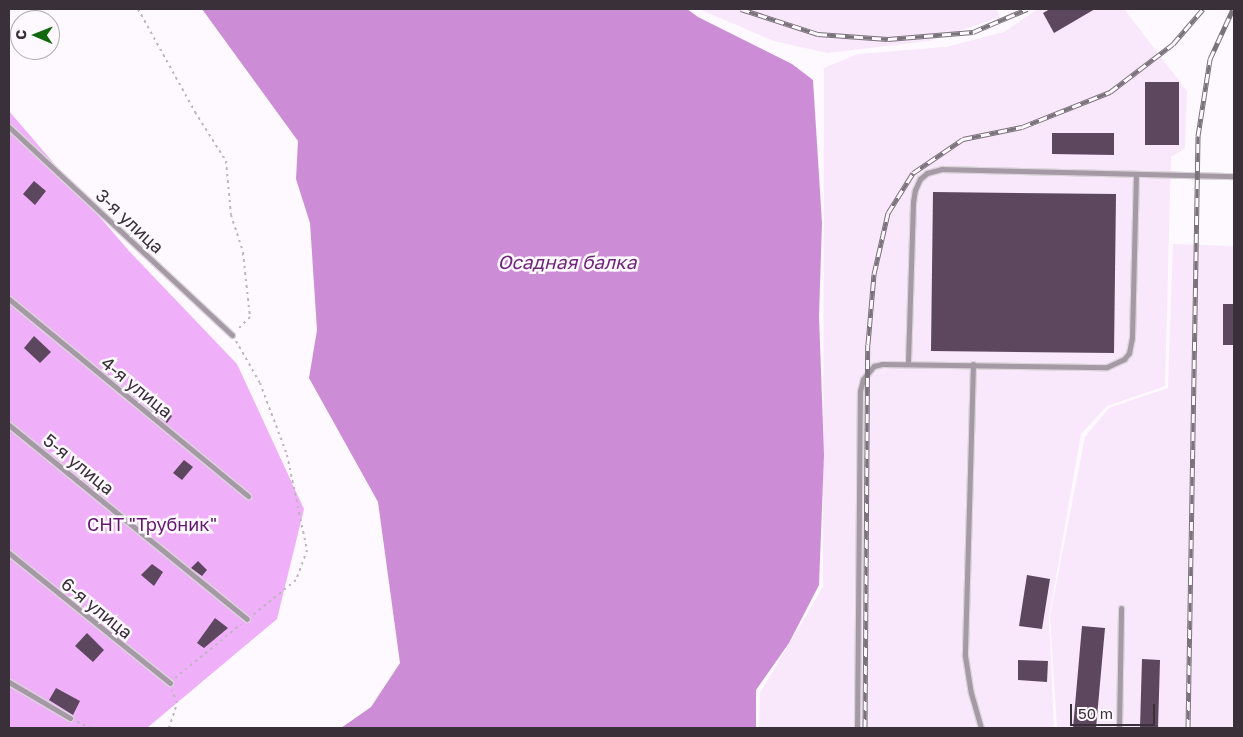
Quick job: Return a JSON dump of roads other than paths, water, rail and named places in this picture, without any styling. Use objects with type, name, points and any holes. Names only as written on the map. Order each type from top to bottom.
[{"type":"lane","name":"3-я улица","points":[[9,127],[232,335]]},
{"type":"lane","points":[[908,362],[913,202],[915,190],[920,179],[927,173],[942,169],[1234,176]]},
{"type":"lane","points":[[857,728],[860,391],[862,379],[874,366],[908,362],[1107,366],[1124,359],[1129,353],[1132,337],[1136,175]]},
{"type":"lane","name":"4-я улица","points":[[9,299],[248,496]]},
{"type":"lane","points":[[973,364],[965,656],[971,693],[981,728]]},
{"type":"lane","name":"5-я улица","points":[[9,425],[247,620]]},
{"type":"lane","name":"6-я улица","points":[[9,553],[170,683]]},
{"type":"lane","points":[[1119,728],[1121,608]]},
{"type":"lane","points":[[9,682],[70,718]]},
{"type":"water","name":"Осадная балка","points":[[202,9],[687,9],[698,17],[792,64],[813,80],[822,223],[819,316],[824,455],[819,585],[789,643],[756,690],[756,728],[341,728],[371,707],[400,663],[378,502],[309,378],[317,330],[310,223],[296,179],[298,141]]},
{"type":"railway","points":[[741,9],[818,34],[888,39],[973,32],[1027,9]]},
{"type":"railway","points":[[865,728],[868,344],[874,274],[888,213],[913,173],[963,139],[1022,127],[1110,92],[1173,44],[1203,9]]},
{"type":"railway","points":[[1188,728],[1198,136],[1210,59],[1233,9]]},
{"type":"park label","name":"СНТ \"Трубник\"","points":[[152,524]]}]
